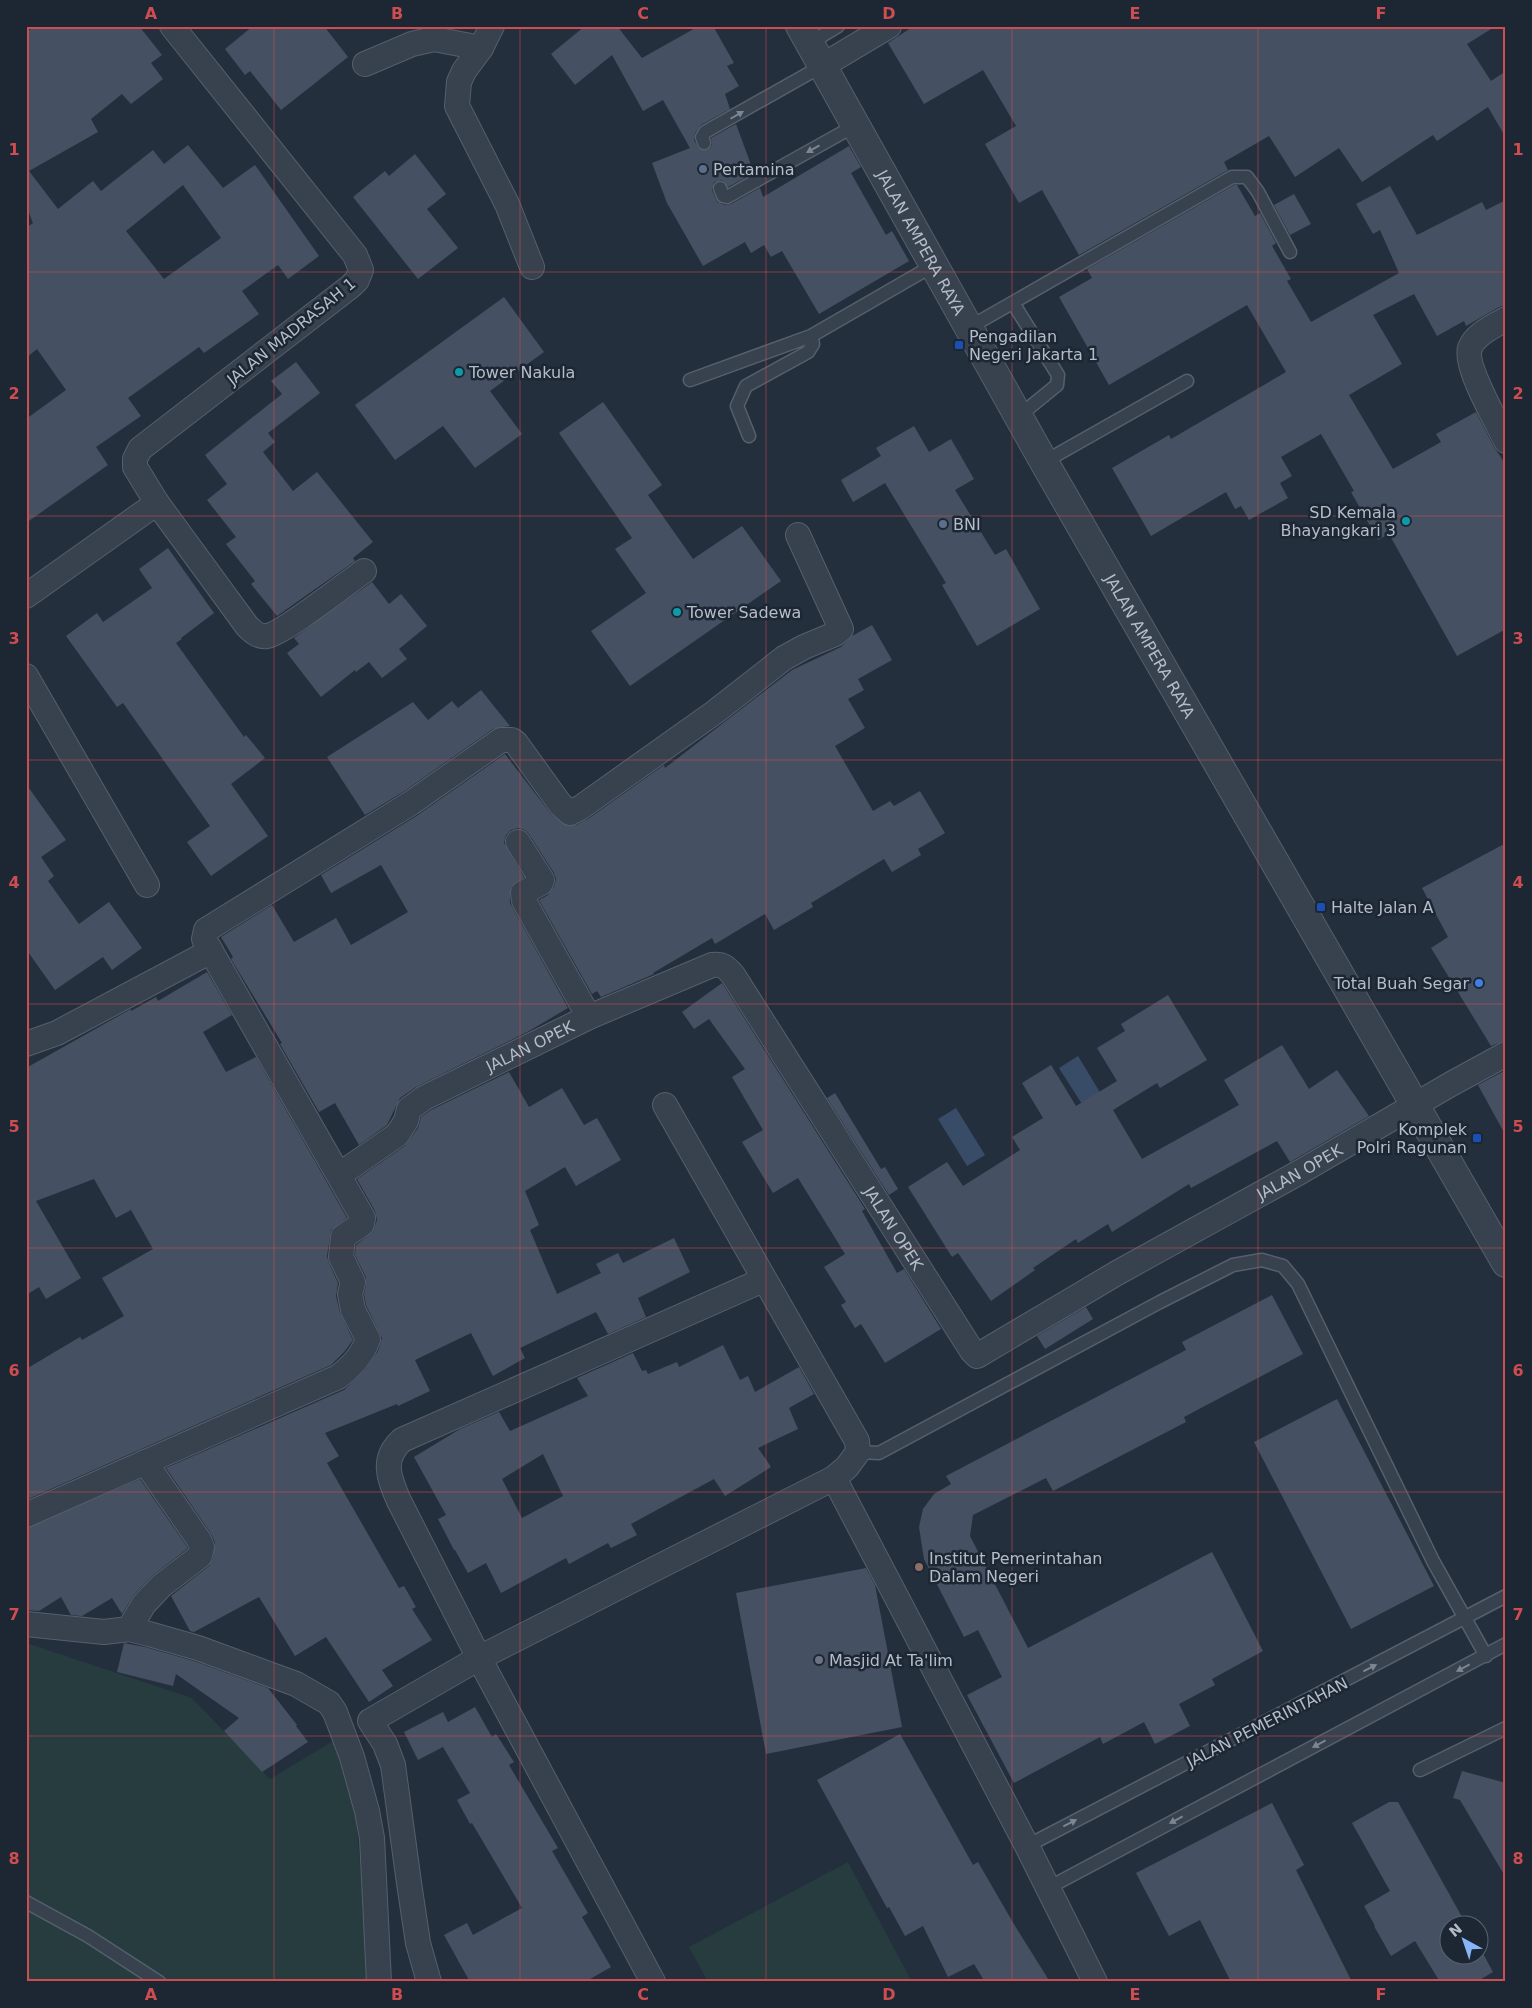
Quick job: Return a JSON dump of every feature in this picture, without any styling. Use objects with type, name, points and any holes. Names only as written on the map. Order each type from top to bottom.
[{"type":"street","name":"JALAN MADRASAH 1","points":[[157,503],[135,466],[135,459],[140,449],[351,286],[357,280],[361,270],[355,255],[172,26]]},
{"type":"street","points":[[492,26],[481,48],[464,71],[459,82],[457,106],[507,204],[532,267]]},
{"type":"street","points":[[811,45],[889,26]]},
{"type":"street","points":[[365,64],[412,44],[434,39],[481,48]]},
{"type":"street","name":"JALAN AMPERA RAYA","points":[[811,45],[1044,462],[1506,1263]]},
{"type":"street","points":[[1506,319],[1482,333],[1470,346],[1469,356],[1472,372],[1506,440]]},
{"type":"street","points":[[26,596],[157,503],[247,626],[257,636],[268,636],[283,628],[364,571]]},
{"type":"street","points":[[26,1515],[338,1377],[354,1364],[368,1339],[353,1310],[350,1294],[353,1282],[341,1257],[343,1237],[349,1231],[362,1224],[363,1218],[211,951],[204,937],[208,927],[411,804],[501,740],[508,739],[516,743],[560,804],[568,812],[574,811],[715,712],[784,658],[839,631],[840,624],[798,535]]},
{"type":"street","points":[[26,676],[147,884]]},
{"type":"street","points":[[518,842],[542,880],[541,883],[523,893],[524,901],[589,1017]]},
{"type":"street","points":[[26,1044],[57,1032],[211,951]]},
{"type":"street","name":"JALAN OPEK","points":[[339,1175],[398,1135],[412,1106],[433,1094],[589,1017],[712,965],[720,964],[726,966],[738,983],[976,1356],[1118,1273],[1300,1172],[1415,1105]]},
{"type":"street","points":[[1415,1105],[1506,1054]]},
{"type":"street","points":[[429,1982],[418,1942],[393,1766],[386,1744],[370,1721],[480,1658],[834,1478],[858,1452],[857,1442],[665,1105]]},
{"type":"street","points":[[653,1982],[480,1658],[391,1482],[390,1456],[394,1447],[402,1440],[763,1280]]},
{"type":"street","points":[[129,1629],[144,1604],[161,1586],[200,1556],[202,1547],[144,1462]]},
{"type":"street","points":[[834,1478],[1027,1846],[1095,1982]]},
{"type":"street","points":[[26,1624],[96,1632],[129,1629],[198,1648],[296,1684],[310,1691],[332,1707],[352,1756],[367,1811],[372,1838],[380,1982]]},
{"type":"lane","points":[[704,143],[702,137],[705,132],[811,45],[838,26]]},
{"type":"lane","points":[[720,188],[723,196],[726,197],[856,125]]},
{"type":"lane","points":[[970,327],[1232,177],[1247,177],[1258,192],[1290,252]]},
{"type":"lane","points":[[690,380],[811,336],[934,265]]},
{"type":"lane","points":[[1013,303],[1058,375],[1057,385],[1019,416]]},
{"type":"lane","points":[[749,436],[737,406],[745,387],[808,352],[813,344],[811,336]]},
{"type":"lane","points":[[1044,462],[1187,381]]},
{"type":"lane","points":[[858,1452],[879,1453],[1232,1265],[1262,1260],[1283,1266],[1298,1284],[1433,1561],[1486,1656]]},
{"type":"lane","name":"JALAN PEMERINTAHAN","points":[[1027,1846],[1506,1596]]},
{"type":"lane","points":[[1048,1888],[1506,1644]]},
{"type":"lane","points":[[1420,1770],[1506,1728]]},
{"type":"lane","points":[[26,1902],[88,1936],[159,1982]]},
{"type":"green space","points":[[26,1643],[192,1698],[270,1779],[348,1732],[371,1982],[26,1982]]},
{"type":"green space","points":[[848,1862],[912,1982],[708,1982],[689,1947]]},
{"type":"water","points":[[1078,1056],[1107,1104],[1089,1115],[1059,1068]]},
{"type":"water","points":[[956,1108],[985,1155],[967,1166],[938,1119]]},
{"type":"building","points":[[36,26],[139,26],[162,55],[151,63],[163,79],[131,104],[122,94],[91,119],[98,132],[29,171],[58,209],[93,181],[101,191],[153,150],[164,164],[188,145],[223,188],[255,165],[319,256],[288,279],[278,265],[242,291],[259,314],[204,353],[199,347],[128,398],[141,416],[96,447],[108,465],[26,523],[26,419],[66,390],[37,349],[26,358],[26,228],[33,223],[26,205],[26,32]],"holes":[[[183,185],[221,238],[164,279],[126,231]]]},
{"type":"building","points":[[253,26],[324,26],[348,57],[281,110],[250,71],[245,75],[225,49]]},
{"type":"building","points":[[585,26],[617,26],[642,58],[699,26],[713,26],[734,63],[727,66],[739,86],[725,94],[730,109],[701,125],[695,133],[694,140],[699,149],[707,150],[712,145],[711,138],[736,124],[754,173],[728,187],[722,180],[714,182],[712,190],[717,202],[725,205],[731,204],[760,188],[763,197],[849,146],[861,167],[851,173],[886,235],[892,231],[909,261],[819,314],[782,251],[771,257],[764,245],[751,253],[745,242],[703,266],[667,203],[652,163],[690,148],[663,100],[643,111],[612,55],[575,85],[551,54]]},
{"type":"building","points":[[914,26],[1496,26],[1467,44],[1491,81],[1506,71],[1506,138],[1488,107],[1437,141],[1433,135],[1362,182],[1339,148],[1295,177],[1269,136],[1224,162],[1228,170],[1079,255],[1042,190],[1019,203],[985,144],[1016,126],[983,70],[924,104],[888,43]]},
{"type":"building","points":[[415,154],[446,194],[427,209],[458,248],[418,279],[353,197],[385,171],[389,176]]},
{"type":"building","points":[[1237,185],[1255,216],[1260,213],[1276,243],[1272,246],[1291,279],[1287,281],[1311,322],[1399,273],[1380,230],[1373,234],[1356,204],[1390,186],[1417,235],[1482,202],[1486,210],[1506,200],[1506,305],[1466,326],[1464,321],[1437,336],[1414,294],[1373,315],[1402,364],[1349,395],[1393,469],[1441,442],[1436,434],[1476,412],[1494,447],[1506,465],[1506,629],[1457,656],[1389,534],[1378,540],[1351,492],[1354,491],[1321,434],[1281,457],[1292,476],[1280,483],[1288,498],[1249,520],[1241,506],[1235,509],[1226,492],[1151,536],[1112,468],[1169,435],[1171,439],[1286,372],[1247,305],[1109,385],[1059,297],[1092,278],[1087,269]]},
{"type":"building","points":[[1294,194],[1311,224],[1290,235],[1274,205]]},
{"type":"building","name":"Tower Nakula","points":[[504,297],[544,352],[490,391],[522,434],[475,468],[443,426],[395,460],[355,405]]},
{"type":"building","points":[[296,362],[320,393],[268,433],[275,442],[263,452],[293,491],[317,472],[373,542],[353,558],[355,561],[277,616],[251,584],[255,581],[226,544],[236,537],[207,500],[227,484],[205,455],[282,394],[271,381]]},
{"type":"building","name":"Tower Sadewa","points":[[603,402],[662,485],[648,495],[693,559],[742,526],[781,581],[630,686],[591,631],[646,593],[615,549],[632,538],[559,433]]},
{"type":"building","points":[[914,426],[929,452],[951,439],[974,479],[955,490],[995,555],[1006,549],[1040,609],[977,646],[942,585],[946,583],[885,483],[853,502],[841,480],[881,456],[876,448]]},
{"type":"building","points":[[168,548],[214,613],[176,643],[244,737],[246,735],[265,758],[231,784],[268,836],[211,876],[187,842],[210,826],[123,703],[117,707],[66,636],[97,613],[103,622],[152,588],[139,569]]},
{"type":"building","points":[[372,582],[389,604],[401,594],[427,626],[399,649],[407,659],[382,678],[369,662],[356,672],[355,670],[321,697],[287,653],[299,644],[294,638]]},
{"type":"building","points":[[872,625],[892,660],[858,679],[864,690],[848,699],[865,728],[835,746],[873,811],[890,801],[894,806],[920,791],[945,833],[918,849],[921,855],[892,872],[884,859],[811,903],[813,907],[774,930],[765,914],[715,944],[712,938],[654,974],[601,997],[597,991],[592,994],[539,900],[548,895],[554,887],[556,879],[554,873],[525,830],[518,828],[511,830],[506,835],[504,843],[524,877],[511,887],[510,903],[568,1008],[529,1031],[416,1087],[400,1098],[387,1125],[359,1145],[335,1103],[319,1112],[280,1044],[282,1043],[231,959],[233,957],[221,937],[272,905],[294,942],[336,918],[351,945],[408,912],[381,865],[331,893],[321,875],[418,815],[505,754],[551,814],[568,826],[576,825],[588,819],[664,765],[665,768],[792,670],[841,647],[852,636]]},
{"type":"building","points":[[481,690],[510,726],[493,729],[403,792],[365,815],[327,757],[413,702],[428,720],[452,701],[458,708]]},
{"type":"building","points":[[26,784],[66,840],[41,857],[54,876],[48,881],[79,924],[109,902],[142,948],[112,970],[103,957],[55,990],[26,949]]},
{"type":"building","points":[[1506,843],[1506,1040],[1491,1046],[1431,948],[1448,937],[1422,888]]},
{"type":"building","points":[[207,972],[232,1015],[203,1032],[226,1072],[256,1057],[347,1218],[331,1230],[327,1256],[338,1283],[336,1296],[340,1313],[353,1340],[331,1365],[26,1500],[26,1369],[80,1337],[82,1340],[124,1316],[102,1278],[153,1249],[131,1210],[116,1218],[94,1179],[36,1201],[81,1278],[46,1299],[39,1287],[26,1295],[26,1068],[131,1009],[131,1011],[156,997],[158,1001]]},
{"type":"building","points":[[722,983],[865,1209],[862,1211],[897,1273],[904,1269],[941,1329],[885,1363],[861,1324],[855,1328],[841,1305],[846,1302],[824,1267],[845,1254],[798,1178],[773,1193],[742,1142],[763,1130],[732,1077],[745,1069],[709,1019],[694,1029],[682,1012]]},
{"type":"building","points":[[1168,995],[1207,1060],[1160,1088],[1157,1083],[1113,1110],[1142,1159],[1239,1105],[1224,1080],[1282,1045],[1309,1089],[1337,1070],[1369,1116],[1290,1162],[1277,1141],[1191,1188],[1189,1184],[1112,1232],[1108,1224],[1078,1243],[1076,1239],[1033,1268],[1035,1270],[991,1301],[958,1253],[952,1257],[908,1187],[947,1162],[963,1186],[1020,1150],[1012,1137],[1043,1118],[1022,1083],[1051,1065],[1076,1106],[1117,1081],[1097,1048],[1125,1031],[1121,1024]]},
{"type":"building","points":[[1506,1070],[1506,1136],[1478,1085]]},
{"type":"building","points":[[509,1072],[529,1107],[562,1088],[584,1125],[597,1118],[621,1160],[576,1186],[565,1167],[525,1191],[539,1225],[530,1230],[557,1294],[601,1273],[596,1264],[618,1253],[623,1263],[674,1238],[690,1272],[638,1298],[646,1317],[608,1334],[596,1312],[520,1348],[525,1358],[493,1376],[471,1333],[415,1360],[430,1391],[398,1406],[397,1404],[325,1433],[339,1456],[327,1463],[399,1588],[404,1586],[416,1607],[412,1609],[432,1640],[382,1670],[393,1686],[369,1702],[326,1637],[295,1656],[259,1597],[194,1632],[190,1631],[171,1596],[209,1566],[213,1559],[215,1542],[166,1468],[344,1390],[366,1369],[378,1351],[382,1338],[366,1305],[364,1294],[366,1277],[355,1255],[356,1245],[373,1232],[377,1220],[375,1211],[357,1179],[405,1146],[418,1128],[421,1117],[431,1110]]},
{"type":"building","points":[[835,1093],[881,1169],[885,1167],[898,1189],[889,1195],[827,1098]]},
{"type":"building","points":[[1272,1295],[1303,1354],[1184,1417],[1186,1422],[1053,1491],[1046,1478],[973,1515],[970,1536],[1028,1648],[1212,1552],[1263,1651],[1212,1679],[1215,1685],[1179,1704],[1190,1726],[1155,1744],[1144,1722],[1103,1744],[1100,1737],[1014,1783],[967,1695],[1002,1677],[978,1630],[964,1637],[924,1559],[919,1527],[923,1509],[934,1494],[951,1484],[946,1476],[1186,1350],[1182,1342]]},
{"type":"building","points":[[1086,1307],[1093,1319],[1045,1349],[1037,1336]]},
{"type":"building","points":[[723,1345],[740,1380],[748,1376],[755,1392],[799,1367],[814,1394],[789,1408],[798,1429],[758,1448],[771,1467],[725,1496],[714,1479],[631,1524],[637,1535],[611,1548],[608,1543],[569,1564],[566,1558],[501,1593],[486,1563],[468,1573],[438,1519],[446,1515],[414,1457],[460,1429],[499,1412],[510,1431],[588,1396],[577,1378],[633,1353],[642,1371],[646,1370],[648,1374],[677,1362],[679,1367]],"holes":[[[543,1454],[563,1496],[522,1518],[502,1479]]]},
{"type":"building","points":[[1337,1399],[1434,1586],[1351,1629],[1254,1442]]},
{"type":"building","points":[[140,1479],[188,1548],[151,1577],[134,1595],[122,1614],[112,1598],[82,1616],[71,1615],[61,1597],[39,1611],[26,1610],[26,1528]]},
{"type":"building","name":"Masjid At Ta'lim","points":[[866,1568],[875,1585],[902,1727],[766,1754],[736,1593]]},
{"type":"building","points":[[124,1643],[194,1661],[268,1688],[308,1742],[262,1772],[224,1731],[239,1718],[176,1674],[173,1686],[117,1672]]},
{"type":"building","points":[[475,1707],[492,1737],[496,1734],[514,1762],[509,1765],[558,1848],[552,1851],[588,1913],[582,1917],[611,1967],[585,1982],[470,1982],[444,1935],[467,1923],[473,1935],[522,1908],[457,1800],[470,1793],[443,1747],[418,1760],[404,1732],[443,1712],[448,1722]]},
{"type":"building","points":[[900,1734],[973,1865],[978,1862],[1050,1982],[985,1982],[974,1964],[948,1977],[923,1926],[905,1936],[889,1907],[887,1908],[817,1780]]},
{"type":"building","points":[[1462,1771],[1506,1783],[1506,1878],[1460,1800],[1453,1798]]},
{"type":"building","points":[[1389,1802],[1398,1802],[1461,1916],[1440,1916],[1440,1966],[1490,1966],[1493,1972],[1476,1982],[1440,1982],[1415,1941],[1391,1956],[1364,1906],[1390,1891],[1352,1823]]},
{"type":"building","points":[[1272,1803],[1304,1865],[1296,1870],[1352,1982],[1231,1982],[1200,1920],[1169,1936],[1136,1873]]},
{"type":"place","name":"Pertamina","points":[[703,169]]},
{"type":"place","name":"Pengadilan Negeri Jakarta 1","points":[[959,345]]},
{"type":"place","name":"Tower Nakula","points":[[459,372]]},
{"type":"place","name":"SD Kemala Bhayangkari 3","points":[[1406,521]]},
{"type":"place","name":"BNI","points":[[943,524]]},
{"type":"place","name":"Tower Sadewa","points":[[677,612]]},
{"type":"place","name":"Halte Jalan A","points":[[1321,907]]},
{"type":"place","name":"Total Buah Segar","points":[[1479,983]]},
{"type":"place","name":"Komplek Polri Ragunan","points":[[1477,1138]]},
{"type":"place","name":"Institut Pemerintahan Dalam Negeri","points":[[919,1567]]},
{"type":"place","name":"Masjid At Ta'lim","points":[[819,1660]]}]
